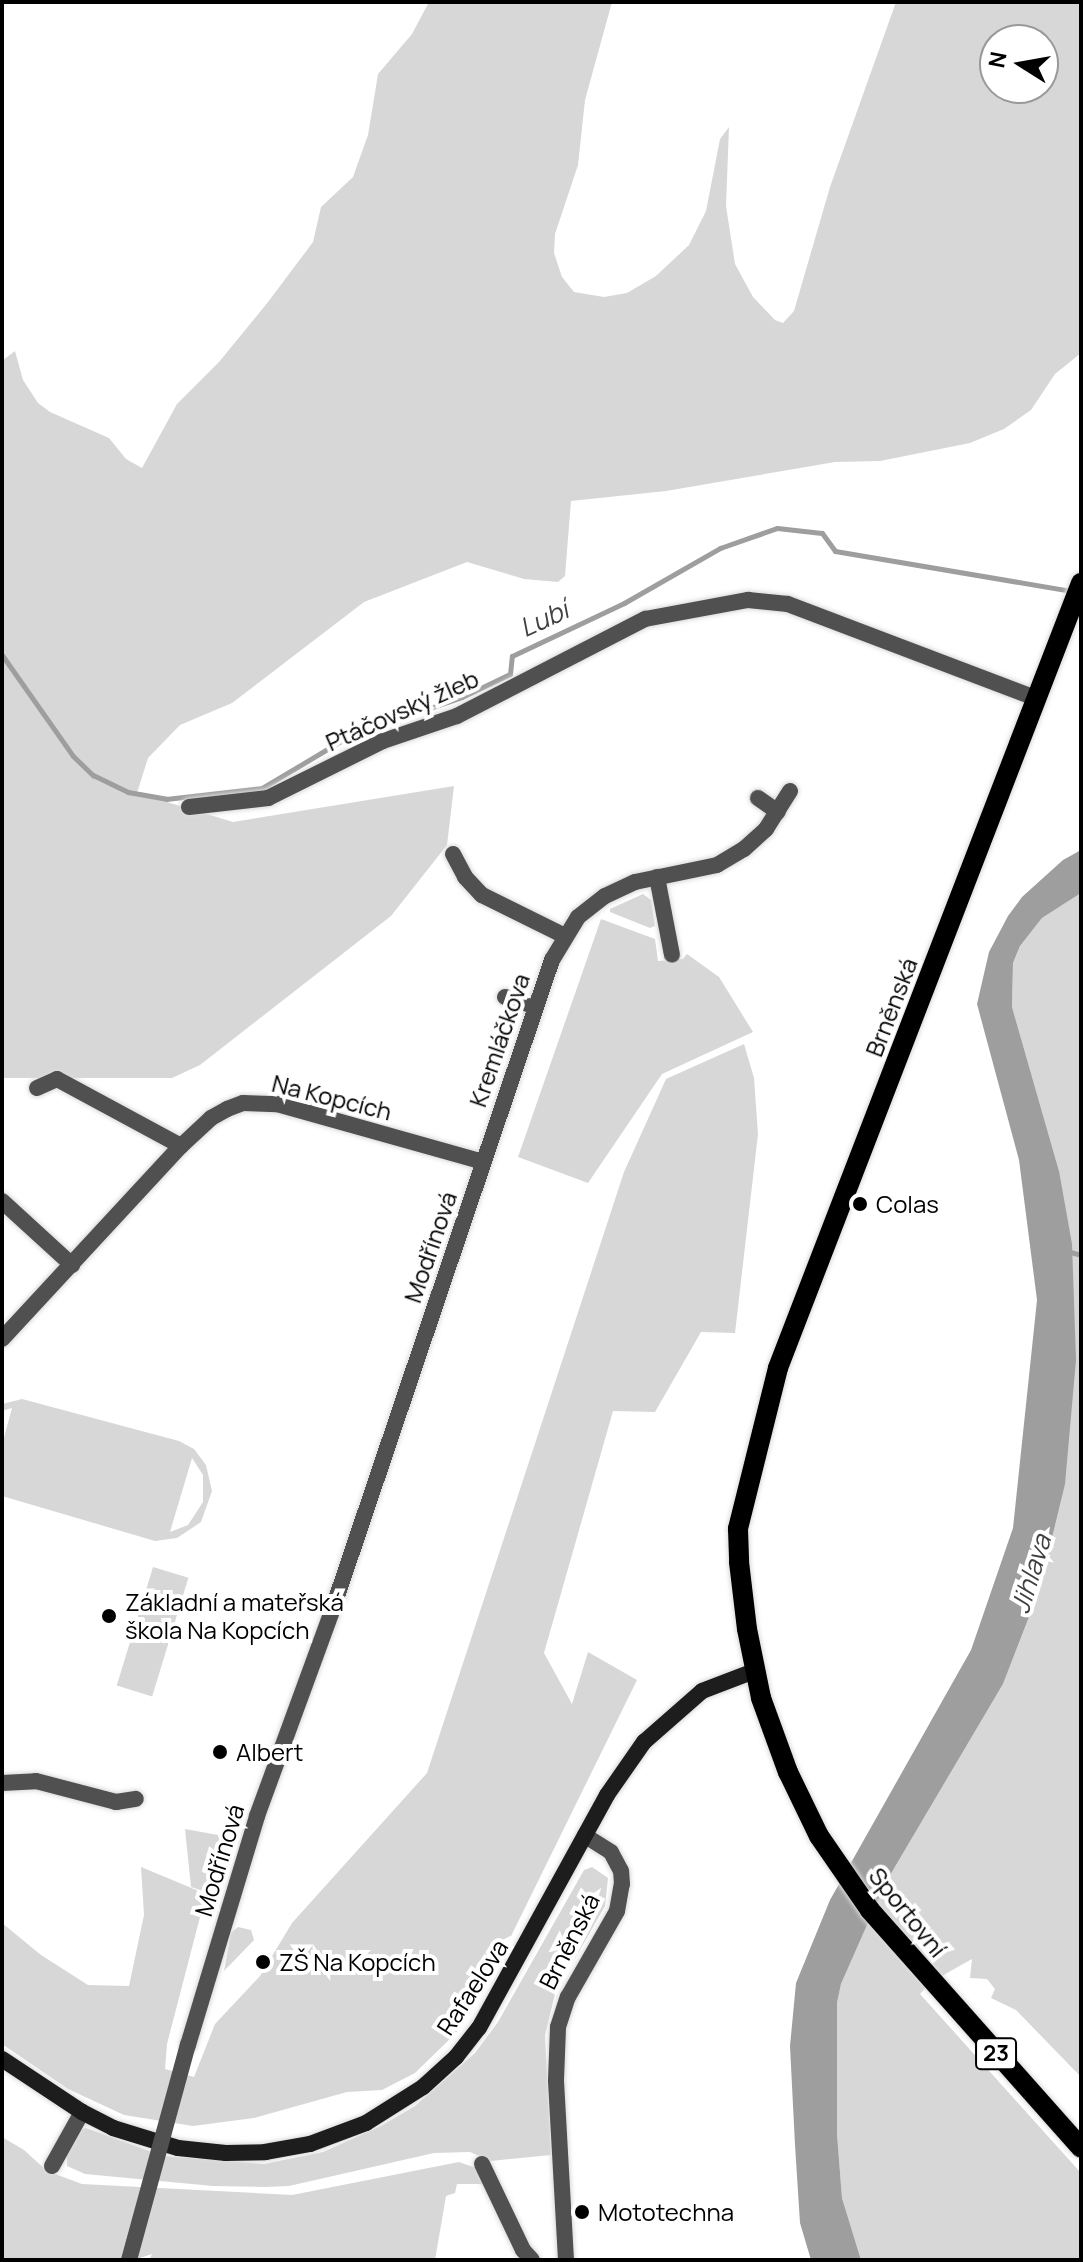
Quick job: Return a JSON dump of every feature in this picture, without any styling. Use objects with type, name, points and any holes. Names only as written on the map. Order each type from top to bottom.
[{"type":"main road","name":"Brněnská","points":[[754,1671],[739,1562],[738,1529],[778,1368],[1081,583]]},
{"type":"main road","points":[[585,1836],[620,1773],[644,1742],[685,1703],[731,1678],[754,1671]]},
{"type":"main road","name":"Sportovní","points":[[754,1671],[777,1746],[819,1836],[865,1903],[912,1959],[1081,2148]]},
{"type":"main road","name":"Rafaelova","points":[[2,2059],[82,2112],[126,2133],[166,2145],[247,2153],[310,2144],[352,2129],[391,2110],[439,2074],[479,2028],[585,1836]]},
{"type":"street","name":"Ptáčovský žleb","points":[[189,807],[268,798],[383,741],[457,716],[645,619],[748,600],[788,604],[1036,698]]},
{"type":"street","name":"Kremláčkova","points":[[483,1162],[552,960],[578,917],[605,896],[635,882],[717,865],[744,849],[778,812],[790,791]]},
{"type":"street","points":[[758,798],[778,812]]},
{"type":"street","points":[[453,854],[465,877],[482,895],[565,936]]},
{"type":"street","points":[[657,877],[672,955]]},
{"type":"street","points":[[505,997],[535,1006]]},
{"type":"street","points":[[37,1088],[57,1079],[181,1146]]},
{"type":"street","name":"Na Kopcích","points":[[2,1339],[181,1146],[211,1118],[243,1103],[259,1102],[483,1162]]},
{"type":"street","name":"Modřínová","points":[[129,2260],[188,2045],[257,1816],[333,1608],[483,1162]]},
{"type":"street","points":[[2,1201],[72,1265]]},
{"type":"street","points":[[2,1783],[36,1781],[116,1802],[136,1799]]},
{"type":"street","name":"Brněnská","points":[[566,2260],[556,2080],[558,2027],[568,1997],[617,1911],[622,1884],[621,1871],[611,1852],[585,1836]]},
{"type":"street","points":[[52,2166],[82,2112]]},
{"type":"street","points":[[482,2164],[523,2250],[532,2260]]},
{"type":"shaded area","points":[[429,2],[612,2],[585,100],[578,165],[555,234],[554,253],[562,277],[574,292],[604,297],[627,293],[656,276],[689,245],[706,211],[720,139],[729,127],[726,206],[735,264],[753,297],[775,320],[783,323],[794,311],[830,187],[896,2],[1081,2],[1081,353],[1055,374],[1031,410],[1004,429],[970,443],[880,461],[835,462],[666,491],[571,501],[565,576],[558,582],[524,579],[467,562],[364,602],[232,703],[180,725],[148,758],[137,793],[233,822],[454,786],[447,845],[391,916],[200,1065],[172,1078],[2,1078],[2,361],[15,351],[23,380],[38,403],[50,412],[109,438],[126,459],[142,468],[177,404],[219,362],[268,302],[313,242],[321,207],[353,177],[368,135],[378,74],[412,34]]},
{"type":"shaded area","points":[[1081,893],[1081,2077],[1016,2010],[991,1998],[995,1989],[987,1979],[970,1978],[972,1959],[931,1982],[920,1994],[1081,2173],[1081,2260],[861,2260],[842,2198],[837,2134],[837,2003],[841,1984],[886,1882],[1003,1684],[1039,1591],[1059,1171],[1012,1007],[1013,963],[1020,946],[1042,918]]},
{"type":"shaded area","points":[[643,894],[651,900],[655,926],[650,928],[610,912],[610,909]]},
{"type":"shaded area","points":[[601,919],[655,939],[658,961],[683,959],[687,954],[719,977],[753,1032],[662,1074],[588,1183],[518,1157]]},
{"type":"shaded area","points":[[744,1044],[754,1078],[758,1134],[735,1333],[701,1332],[655,1412],[613,1411],[544,1653],[572,1704],[588,1652],[637,1680],[483,1993],[456,2033],[415,2073],[382,2090],[347,2092],[254,2118],[193,2126],[124,2115],[68,2089],[2,2044],[2,1923],[41,1955],[88,1985],[129,1986],[144,1915],[141,1867],[206,1894],[167,2044],[165,2069],[194,2077],[215,2024],[260,1976],[292,1923],[427,1773],[624,1172],[666,1079]]},
{"type":"shaded area","points":[[22,1399],[179,1441],[194,1449],[206,1465],[212,1491],[201,1522],[177,1538],[155,1541],[2,1496],[2,1445],[12,1408],[2,1411],[2,1404]],"holes":[[[192,1458],[203,1475],[203,1502],[188,1525],[170,1532]]]},
{"type":"shaded area","points":[[153,1567],[188,1578],[152,1696],[117,1686]]},
{"type":"shaded area","points":[[185,1829],[218,1835],[220,1842],[203,1891],[191,1887]]},
{"type":"shaded area","points":[[592,1867],[608,1878],[605,1906],[555,1994],[545,2035],[551,2155],[491,2161],[470,2152],[434,2153],[289,2186],[265,2187],[213,2186],[85,2174],[67,2166],[67,2153],[80,2130],[86,2128],[163,2156],[264,2164],[323,2152],[381,2126],[415,2106],[475,2053],[498,2022],[584,1870]]},
{"type":"shaded area","points":[[238,1927],[251,1930],[254,1940],[224,1971],[231,1933]]},
{"type":"shaded area","points":[[2,2137],[24,2150],[47,2171],[82,2184],[292,2195],[459,2162],[479,2169],[487,2184],[457,2184],[455,2193],[446,2196],[435,2260],[149,2260],[152,2254],[134,2260],[2,2260]]},
{"type":"water","name":"Jihlava","points":[[1081,850],[1081,893],[1042,918],[1020,946],[1013,963],[1012,1007],[1059,1171],[1072,1244],[1076,1360],[1065,1484],[1039,1591],[1003,1684],[886,1882],[841,1984],[837,2003],[837,2134],[842,2198],[861,2260],[811,2260],[800,2223],[795,2145],[790,2046],[796,1983],[830,1900],[971,1650],[1013,1528],[1037,1300],[1019,1160],[977,1004],[989,952],[1008,916],[1022,897],[1063,860]]},
{"type":"waterway","name":"Lubí","points":[[2,655],[73,756],[93,775],[128,792],[166,799],[262,788],[351,735],[462,697],[510,674],[512,656],[624,603],[720,548],[777,528],[822,533],[835,551],[1071,591]]},
{"type":"waterway","points":[[1067,1251],[1081,1255]]},
{"type":"place","name":"Colas","points":[[860,1204]]},
{"type":"place","name":"Základní a mateřská škola Na Kopcích","points":[[109,1616]]},
{"type":"place","name":"Albert","points":[[220,1752]]},
{"type":"place","name":"ZŠ Na Kopcích","points":[[263,1962]]},
{"type":"place","name":"Mototechna","points":[[582,2212]]}]
